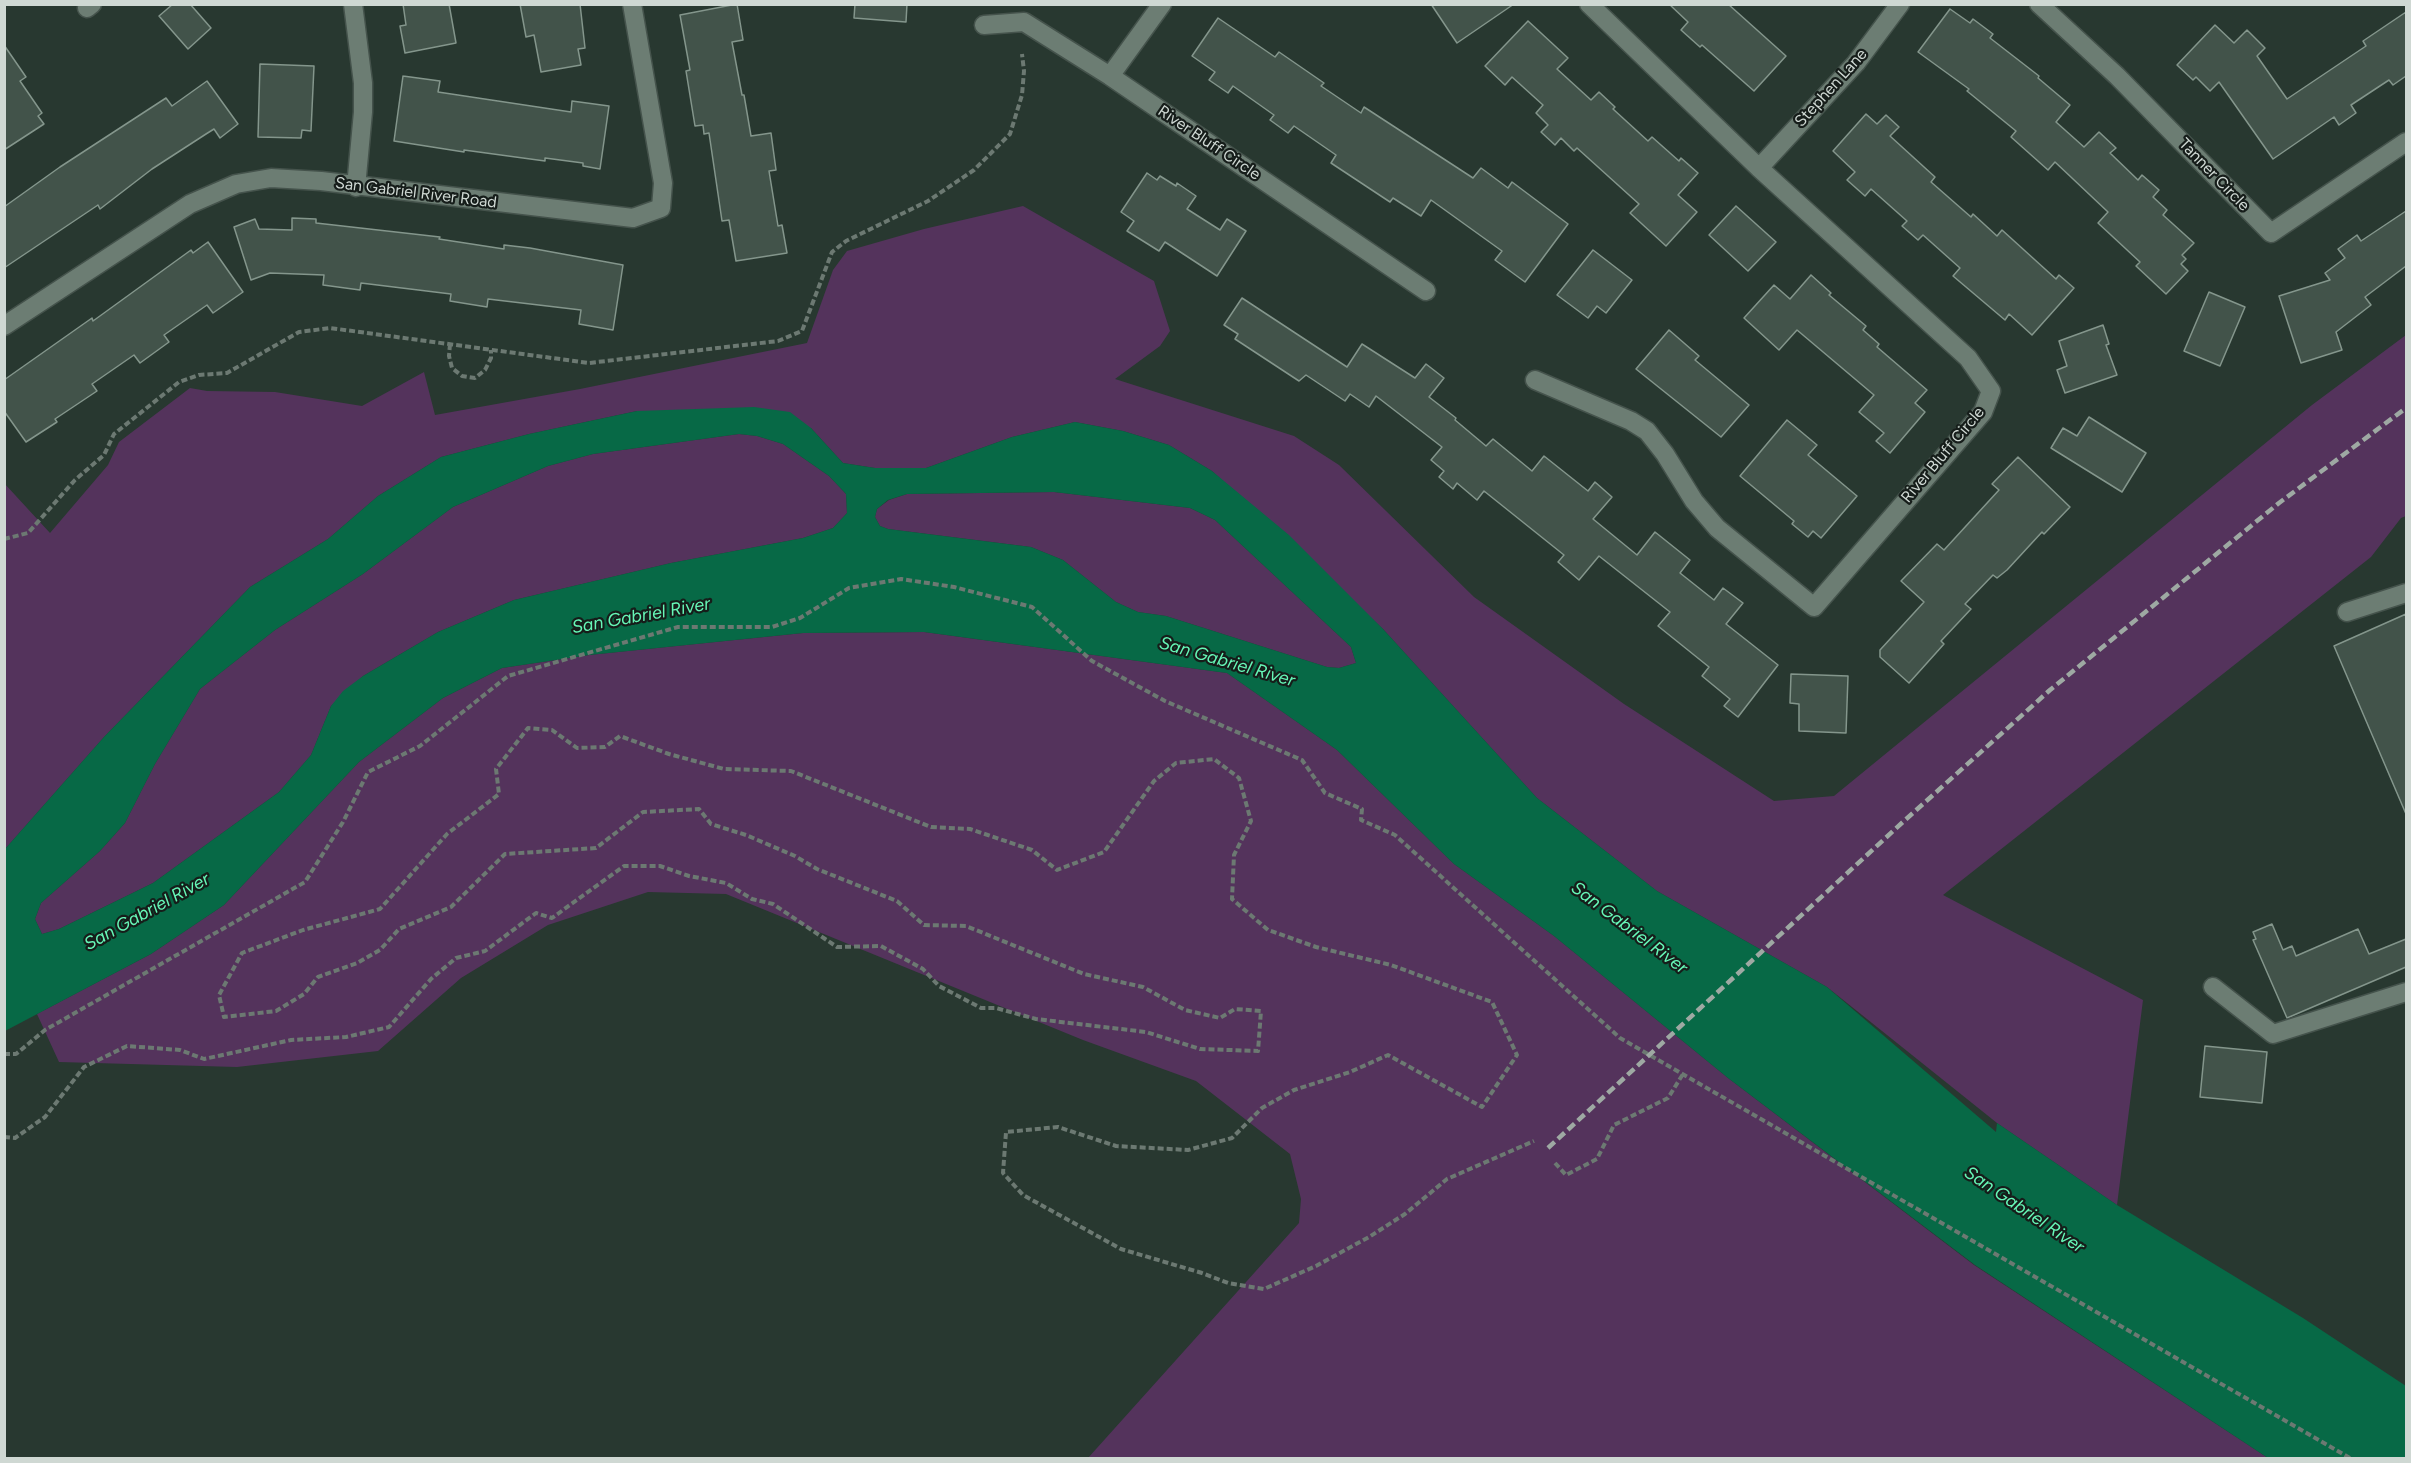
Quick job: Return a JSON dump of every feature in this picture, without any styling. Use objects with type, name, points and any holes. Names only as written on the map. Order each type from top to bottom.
[{"type":"street","points":[[353,4],[363,83],[363,111],[356,187]]},
{"type":"street","name":"San Gabriel River Road","points":[[4,326],[190,204],[236,184],[271,178],[321,181],[356,187],[633,218],[661,208],[663,183],[632,4]]},
{"type":"street","points":[[1110,75],[1162,4]]},
{"type":"street","name":"River Bluff Circle","points":[[1535,380],[1631,421],[1647,431],[1665,454],[1694,501],[1716,528],[1814,607],[1983,412],[1991,391],[1968,358],[1759,168],[1589,4]]},
{"type":"street","name":"Stephen Lane","points":[[1759,168],[1856,63],[1900,4]]},
{"type":"street","name":"Tanner Circle","points":[[2039,4],[2117,76],[2271,233],[2406,142]]},
{"type":"street","name":"River Bluff Circle","points":[[984,25],[1024,22],[1110,75],[1426,291]]},
{"type":"street","points":[[2347,612],[2406,593]]},
{"type":"street","points":[[2214,987],[2273,1034],[2406,992]]},
{"type":"path","points":[[4,538],[28,533],[75,480],[104,455],[114,434],[179,382],[199,375],[227,373],[299,332],[330,328],[589,363],[778,341],[802,331],[832,252],[846,241],[928,201],[974,170],[1010,134],[1022,95],[1024,71],[1022,54]]},
{"type":"path","points":[[450,344],[449,356],[452,368],[462,376],[475,378],[485,370],[491,350]]},
{"type":"path","points":[[4,1054],[16,1054],[45,1030],[305,882],[343,822],[368,771],[420,746],[508,676],[678,627],[772,627],[800,618],[849,588],[901,579],[954,587],[1032,607],[1092,661],[1165,700],[1302,760],[1325,792],[1362,809],[1361,820],[1395,835],[1620,1038],[2350,1458]]},
{"type":"path","points":[[4,1137],[15,1138],[45,1117],[84,1067],[127,1046],[180,1050],[204,1059],[291,1040],[346,1037],[389,1027],[431,979],[456,958],[485,951],[536,913],[552,918],[624,866],[660,866],[689,876],[726,883],[752,899],[773,904],[837,947],[881,946],[923,969],[939,986],[981,1008],[996,1008],[1036,1019],[1146,1032],[1200,1049],[1258,1051],[1261,1011],[1235,1009],[1220,1018],[1185,1010],[1143,987],[1084,974],[966,926],[924,925],[897,901],[817,869],[795,856],[746,835],[711,824],[699,808],[643,812],[596,848],[505,854],[452,907],[399,929],[380,950],[357,963],[318,977],[304,994],[276,1011],[224,1017],[219,995],[242,953],[303,930],[380,909],[447,834],[499,794],[496,769],[528,728],[552,730],[577,748],[605,747],[620,736],[669,754],[724,769],[791,771],[931,827],[970,829],[1032,850],[1057,870],[1104,852],[1154,781],[1176,763],[1214,759],[1239,778],[1251,821],[1234,855],[1232,899],[1268,930],[1316,947],[1391,964],[1492,1002],[1517,1055],[1482,1107],[1388,1055],[1350,1072],[1294,1090],[1262,1108],[1232,1138],[1188,1150],[1116,1146],[1058,1127],[1006,1132],[1003,1173],[1023,1195],[1121,1249],[1228,1283],[1264,1289],[1316,1266],[1369,1237],[1405,1214],[1448,1179],[1534,1141]]},
{"type":"path","points":[[1555,1163],[1566,1175],[1597,1159],[1614,1125],[1668,1098],[1683,1074]]},
{"type":"shaded area","points":[[1023,206],[1154,281],[1170,331],[1160,346],[1115,379],[1294,436],[1339,465],[1474,597],[1624,704],[1774,801],[1834,796],[2312,405],[2406,335],[2406,516],[2401,518],[2371,557],[1943,895],[2143,1000],[2117,1205],[1997,1123],[1827,987],[1657,891],[1537,798],[1383,629],[1212,471],[1169,445],[1123,431],[1075,422],[1012,437],[926,468],[875,468],[843,463],[811,428],[637,411],[529,434],[441,457],[378,496],[328,539],[250,587],[104,737],[5,849],[4,483],[50,533],[108,465],[119,442],[190,388],[207,391],[275,392],[362,406],[424,372],[435,415],[580,389],[807,343],[833,270],[847,251],[924,229]]},
{"type":"shaded area","points":[[739,434],[757,436],[783,444],[829,476],[846,494],[847,513],[833,528],[803,538],[671,563],[514,600],[438,632],[363,676],[331,706],[311,755],[279,792],[153,883],[59,929],[42,934],[35,919],[41,903],[100,851],[125,823],[155,764],[200,689],[275,630],[363,574],[453,507],[548,466],[593,454]]},
{"type":"shaded area","points":[[1054,492],[1190,508],[1215,520],[1351,647],[1356,663],[1339,668],[1327,667],[1166,616],[1138,612],[1116,602],[1063,560],[1031,547],[888,529],[880,526],[875,517],[877,509],[889,500],[907,494]]},
{"type":"shaded area","points":[[924,632],[1227,673],[1337,750],[1454,864],[1554,936],[1728,1078],[1974,1265],[2268,1458],[1088,1458],[1299,1223],[1301,1199],[1290,1154],[1196,1081],[1083,1040],[726,894],[648,892],[548,925],[461,978],[378,1051],[237,1067],[59,1062],[37,1014],[151,954],[224,905],[359,762],[443,698],[502,668],[589,655],[803,633]]},
{"type":"water","name":"San Gabriel River","points":[[754,407],[790,412],[811,428],[843,463],[875,468],[926,468],[1012,437],[1075,422],[1123,431],[1169,445],[1212,471],[1289,535],[1383,629],[1537,798],[1657,891],[1827,987],[1996,1132],[1997,1123],[2117,1205],[2303,1318],[2406,1386],[2406,1458],[2268,1458],[1975,1265],[1728,1078],[1554,936],[1454,864],[1337,750],[1227,673],[924,632],[803,633],[589,655],[502,668],[443,698],[359,762],[224,905],[151,954],[5,1031],[5,849],[104,737],[250,587],[328,539],[378,496],[441,457],[529,434],[637,411]],"holes":[[[739,434],[757,436],[783,444],[829,476],[846,494],[847,513],[833,528],[803,538],[671,563],[514,600],[438,632],[363,676],[343,691],[331,706],[311,755],[279,792],[153,883],[59,929],[42,934],[35,919],[41,903],[100,851],[125,823],[155,764],[200,689],[275,630],[363,574],[453,507],[548,466],[593,454]],[[1054,492],[1190,508],[1215,520],[1351,647],[1356,663],[1339,668],[1327,667],[1166,616],[1138,612],[1116,602],[1063,560],[1031,547],[888,529],[880,526],[875,517],[877,509],[888,500],[907,494]]]},
{"type":"building","points":[[173,4],[190,4],[211,28],[188,49],[159,16]]},
{"type":"building","points":[[403,4],[449,4],[456,43],[405,53],[400,26],[406,25]]},
{"type":"building","points":[[520,4],[580,4],[585,48],[578,49],[581,65],[541,72],[534,35],[526,37]]},
{"type":"building","points":[[737,4],[743,40],[732,42],[742,95],[744,95],[751,136],[771,133],[776,170],[769,171],[778,226],[782,225],[787,253],[736,261],[729,220],[722,221],[709,133],[704,134],[703,125],[695,126],[686,71],[690,70],[680,15]]},
{"type":"building","points":[[855,4],[907,4],[906,22],[854,18]]},
{"type":"building","points":[[1431,4],[1514,4],[1457,43]]},
{"type":"building","points":[[1669,4],[1728,4],[1786,56],[1754,91],[1702,45],[1700,47],[1681,30],[1688,22]]},
{"type":"building","points":[[1950,9],[1970,23],[1973,19],[1993,34],[1990,38],[2039,76],[2038,78],[2070,105],[2056,122],[2084,147],[2099,132],[2116,148],[2110,153],[2138,180],[2142,175],[2159,190],[2153,197],[2167,210],[2163,215],[2194,243],[2182,255],[2186,259],[2181,264],[2188,271],[2166,294],[2136,266],[2140,262],[2098,223],[2108,212],[2055,162],[2048,170],[2011,137],[2016,131],[1967,91],[1969,89],[1918,52]]},
{"type":"building","points":[[2406,12],[2406,76],[2393,85],[2389,80],[2351,105],[2356,113],[2339,125],[2334,117],[2273,159],[2219,82],[2210,91],[2196,77],[2193,80],[2177,65],[2215,25],[2234,43],[2247,30],[2265,48],[2257,56],[2287,99],[2366,46],[2363,41]]},
{"type":"building","points":[[1218,18],[1275,57],[1279,52],[1324,83],[1321,86],[1361,113],[1364,107],[1473,178],[1481,168],[1508,188],[1512,182],[1568,224],[1525,282],[1495,260],[1502,251],[1431,200],[1421,216],[1393,198],[1390,202],[1331,163],[1336,155],[1294,126],[1288,133],[1270,120],[1274,115],[1233,86],[1228,93],[1209,80],[1215,72],[1192,56]]},
{"type":"building","points":[[1528,21],[1568,58],[1557,69],[1591,100],[1599,92],[1615,107],[1613,109],[1648,141],[1652,137],[1679,161],[1681,158],[1698,173],[1678,195],[1697,212],[1666,246],[1630,213],[1639,204],[1577,148],[1574,151],[1561,138],[1555,145],[1541,132],[1548,125],[1536,113],[1543,105],[1512,77],[1505,85],[1485,66]]},
{"type":"building","points":[[4,45],[26,77],[20,81],[42,113],[38,116],[44,124],[4,150]]},
{"type":"building","points":[[260,64],[314,66],[311,131],[302,130],[301,138],[258,137]]},
{"type":"building","points":[[403,76],[440,81],[438,92],[571,112],[572,101],[609,106],[600,169],[583,166],[583,163],[545,158],[545,161],[464,150],[464,152],[394,141]]},
{"type":"building","points":[[207,81],[238,124],[220,138],[214,129],[152,169],[100,209],[98,205],[4,268],[4,207],[60,167],[166,98],[172,106]]},
{"type":"building","points":[[1866,114],[1877,124],[1886,115],[1899,127],[1890,136],[1935,177],[1931,182],[1971,217],[1973,214],[1997,236],[2002,230],[2056,279],[2059,275],[2074,288],[2032,335],[2009,314],[2005,320],[1953,276],[1960,268],[1923,235],[1918,240],[1902,226],[1907,221],[1871,189],[1865,196],[1847,180],[1855,172],[1833,151]]},
{"type":"building","points":[[1147,173],[1157,180],[1160,176],[1176,186],[1177,183],[1196,196],[1187,209],[1220,230],[1227,219],[1246,231],[1217,276],[1165,242],[1159,251],[1127,231],[1134,221],[1121,212]]},
{"type":"building","points":[[1736,206],[1776,242],[1748,271],[1709,235]]},
{"type":"building","points":[[2406,211],[2406,266],[2365,297],[2371,305],[2336,332],[2342,350],[2301,363],[2279,296],[2330,280],[2325,273],[2345,258],[2338,249],[2357,235],[2361,241]]},
{"type":"building","points":[[292,218],[316,219],[316,223],[440,237],[439,239],[504,249],[504,245],[530,248],[623,265],[613,330],[579,324],[581,310],[488,299],[487,307],[450,301],[451,294],[361,283],[360,290],[323,285],[324,275],[270,273],[251,280],[234,227],[255,219],[259,229],[292,230]]},
{"type":"building","points":[[208,242],[243,292],[213,313],[207,305],[164,335],[169,342],[140,363],[134,355],[92,384],[97,391],[55,419],[57,422],[26,442],[4,411],[4,380],[92,318],[93,321],[191,250],[193,253]]},
{"type":"building","points":[[1593,250],[1632,280],[1606,313],[1597,306],[1588,318],[1557,295]]},
{"type":"building","points":[[1811,275],[1831,293],[1829,295],[1866,326],[1863,330],[1879,344],[1877,347],[1927,390],[1915,403],[1925,412],[1890,453],[1876,441],[1884,433],[1859,412],[1874,395],[1797,330],[1779,350],[1744,318],[1774,285],[1790,299]]},
{"type":"building","points":[[2209,292],[2245,307],[2220,366],[2184,351]]},
{"type":"building","points":[[1242,298],[1347,367],[1362,344],[1415,378],[1426,364],[1444,378],[1429,397],[1486,446],[1493,439],[1532,471],[1544,456],[1588,491],[1595,482],[1612,497],[1593,519],[1637,555],[1655,532],[1690,560],[1680,573],[1714,600],[1723,588],[1743,603],[1726,624],[1778,665],[1738,717],[1724,706],[1730,699],[1702,676],[1709,667],[1658,626],[1670,612],[1599,556],[1579,580],[1558,562],[1564,555],[1484,491],[1477,500],[1457,483],[1453,489],[1439,477],[1444,471],[1431,460],[1442,447],[1376,396],[1369,407],[1350,394],[1345,401],[1306,375],[1299,381],[1235,339],[1238,334],[1224,325]]},
{"type":"building","points":[[2103,325],[2109,344],[2106,345],[2117,375],[2065,393],[2057,370],[2067,366],[2059,341]]},
{"type":"building","points":[[1669,330],[1699,356],[1695,360],[1749,405],[1721,437],[1636,369]]},
{"type":"building","points":[[2089,417],[2146,453],[2122,492],[2051,448],[2063,428],[2077,436]]},
{"type":"building","points":[[1787,420],[1817,445],[1808,455],[1857,496],[1821,538],[1813,531],[1808,537],[1792,524],[1794,521],[1740,476]]},
{"type":"building","points":[[2018,457],[2070,507],[2044,534],[2042,532],[2007,570],[1997,578],[1993,575],[1965,604],[1971,609],[1941,641],[1944,644],[1909,683],[1880,657],[1880,650],[1924,602],[1901,581],[1937,544],[1944,550],[1999,490],[1992,484]]},
{"type":"building","points":[[2406,614],[2406,814],[2334,646]]},
{"type":"building","points":[[1791,674],[1848,676],[1846,733],[1799,731],[1799,704],[1790,703]]},
{"type":"building","points":[[2272,924],[2283,950],[2292,946],[2296,956],[2358,929],[2369,954],[2406,939],[2406,967],[2287,1018],[2253,940],[2256,939],[2253,932]]},
{"type":"building","points":[[2205,1046],[2267,1052],[2262,1103],[2200,1097]]},
{"type":"railway","points":[[1548,1148],[2050,690],[2279,503],[2406,408]]}]
